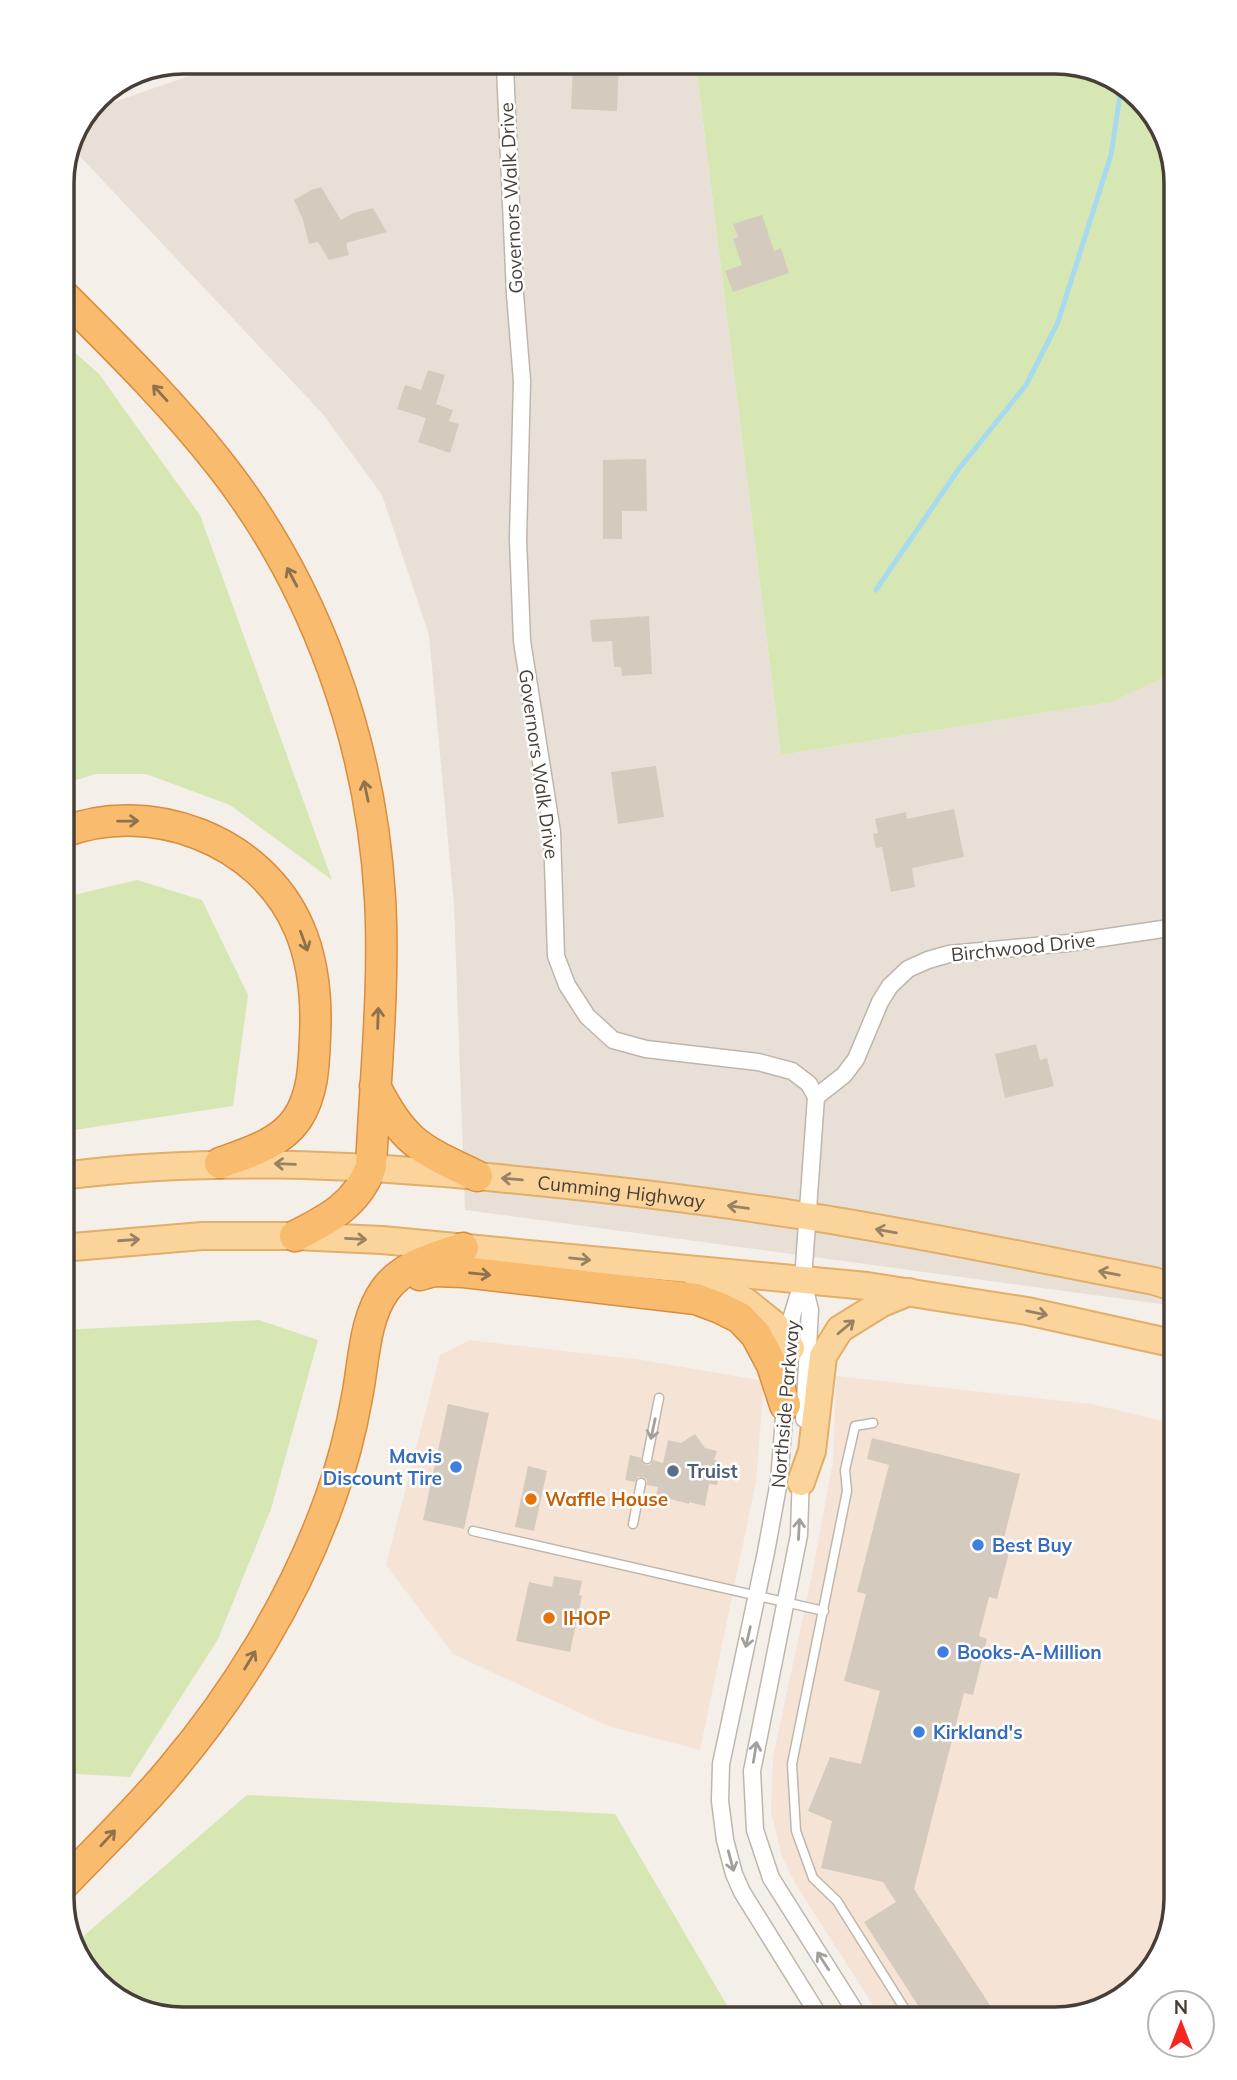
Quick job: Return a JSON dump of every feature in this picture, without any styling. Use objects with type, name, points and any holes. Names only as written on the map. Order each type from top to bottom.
[{"type":"highway","points":[[74,306],[153,386],[221,465],[276,547],[299,589],[324,645],[347,711],[360,761],[371,812],[376,856],[380,942],[371,1167],[361,1188],[345,1207],[322,1223],[295,1236]]},
{"type":"highway","points":[[74,830],[122,820],[149,821],[206,836],[234,852],[257,870],[279,895],[298,926],[309,957],[317,1015],[311,1082],[306,1101],[296,1120],[281,1135],[261,1148],[220,1163]]},
{"type":"highway","points":[[375,1086],[395,1123],[419,1147],[477,1176]]},
{"type":"highway","points":[[74,1873],[169,1773],[210,1721],[245,1668],[302,1566],[330,1499],[355,1408],[367,1336],[386,1289],[408,1270],[463,1248]]},
{"type":"highway","points":[[355,1408],[368,1392],[379,1359],[390,1304],[412,1278],[434,1270],[696,1299],[740,1318],[756,1335],[772,1365],[786,1405]]},
{"type":"main road","name":"Cumming Highway","points":[[74,1175],[175,1164],[220,1163],[371,1167],[561,1184],[806,1216],[1164,1284]]},
{"type":"main road","points":[[74,1247],[192,1236],[295,1236],[463,1248],[909,1292],[1027,1311],[1164,1341]]},
{"type":"main road","points":[[691,1270],[700,1279],[745,1301],[775,1325],[791,1348]]},
{"type":"main road","points":[[801,1482],[812,1451],[823,1356],[840,1329],[882,1303],[909,1292]]},
{"type":"street","name":"Governors Walk Drive","points":[[505,74],[515,294],[522,381],[518,539],[522,641],[552,832],[556,956],[567,985],[587,1016],[613,1040],[646,1049],[758,1062],[792,1071],[809,1084],[816,1097]]},
{"type":"street","name":"Birchwood Drive","points":[[816,1097],[844,1075],[856,1059],[880,1002],[890,986],[908,969],[949,954],[1068,943],[1164,930]]},
{"type":"street","points":[[803,1280],[816,1097]]},
{"type":"street","name":"Northside Parkway","points":[[803,1280],[792,1316],[779,1481],[724,1741],[720,1785],[721,1814],[729,1858],[742,1892],[813,2007]]},
{"type":"street","name":"Northside Parkway","points":[[803,1280],[810,1310],[799,1535],[752,1771],[755,1830],[771,1878],[852,2007]]},
{"type":"lane","points":[[647,1459],[659,1398]]},
{"type":"lane","points":[[873,1423],[855,1426],[845,1470],[847,1491],[792,1764],[796,1831],[813,1878],[837,1901],[903,2007]]},
{"type":"lane","points":[[633,1524],[641,1483]]},
{"type":"lane","points":[[473,1531],[824,1611]]},
{"type":"shaded area","points":[[194,74],[697,74],[781,755],[1112,702],[1164,678],[1164,1304],[465,1210],[454,905],[429,635],[382,495],[322,413],[77,153],[92,122],[105,105]]},
{"type":"shaded area","points":[[470,1340],[642,1360],[764,1381],[756,1482],[700,1750],[608,1726],[453,1654],[386,1565],[440,1355]]},
{"type":"shaded area","points":[[836,1376],[1091,1404],[1164,1421],[1163,1912],[1155,1939],[1141,1964],[1121,1984],[1103,1995],[1083,2003],[1054,2007],[874,2007],[796,1885],[782,1857],[771,1812],[773,1757],[833,1461]]},
{"type":"green space","points":[[697,74],[1062,74],[1090,79],[1103,85],[1126,101],[1145,122],[1160,154],[1163,168],[1164,678],[1112,702],[781,755]]},
{"type":"green space","points":[[74,352],[99,374],[200,515],[332,880],[230,805],[146,774],[95,774],[74,781]]},
{"type":"green space","points":[[137,880],[202,900],[248,995],[233,1106],[74,1130],[74,895]]},
{"type":"green space","points":[[259,1320],[318,1340],[271,1509],[218,1639],[130,1777],[74,1774],[74,1329]]},
{"type":"green space","points":[[247,1795],[615,1814],[728,2007],[175,2006],[147,2001],[122,1988],[92,1958],[81,1938]]},
{"type":"building","points":[[573,74],[619,74],[617,111],[571,109]]},
{"type":"building","points":[[321,187],[341,220],[353,213],[373,208],[387,232],[346,243],[349,255],[329,260],[318,242],[309,244],[294,200]]},
{"type":"building","points":[[762,215],[774,251],[781,248],[789,273],[733,292],[725,271],[742,265],[733,239],[738,237],[733,224]]},
{"type":"building","points":[[428,370],[445,375],[436,404],[453,410],[449,421],[459,424],[450,453],[418,442],[426,418],[397,409],[405,385],[421,390]]},
{"type":"building","points":[[646,459],[647,511],[622,511],[622,539],[603,539],[603,460]]},
{"type":"building","points":[[649,616],[652,674],[622,676],[621,667],[614,667],[612,641],[592,642],[590,620]]},
{"type":"building","points":[[656,766],[664,817],[618,824],[611,772]]},
{"type":"building","points":[[954,809],[964,857],[912,868],[915,887],[891,892],[882,847],[876,848],[873,834],[878,833],[875,819],[906,812],[907,819]]},
{"type":"building","points":[[1036,1044],[1040,1060],[1047,1058],[1054,1086],[1005,1098],[995,1054]]},
{"type":"building","name":"Mavis Discount Tire","points":[[448,1404],[489,1413],[464,1529],[423,1520]]},
{"type":"building","name":"Truist","points":[[695,1434],[705,1448],[717,1451],[714,1460],[722,1462],[717,1485],[709,1484],[705,1506],[656,1495],[658,1487],[647,1485],[647,1480],[643,1477],[638,1477],[635,1482],[625,1480],[630,1455],[641,1458],[645,1465],[650,1465],[653,1460],[663,1463],[668,1440],[681,1443]]},
{"type":"building","points":[[872,1438],[1020,1474],[1002,1546],[1010,1548],[997,1599],[989,1597],[979,1636],[987,1639],[973,1695],[964,1693],[914,1889],[991,2007],[919,2007],[864,1922],[896,1902],[883,1882],[821,1868],[832,1821],[808,1811],[830,1757],[861,1764],[880,1691],[844,1681],[866,1594],[857,1592],[889,1465],[867,1459]]},
{"type":"building","name":"Waffle House","points":[[528,1466],[547,1471],[534,1531],[515,1527]]},
{"type":"building","name":"IHOP","points":[[554,1576],[582,1581],[579,1595],[582,1596],[570,1652],[516,1641],[529,1582],[552,1587]]},
{"type":"waterway","points":[[876,590],[958,470],[1026,385],[1058,322],[1111,155],[1120,96]]},
{"type":"place","name":"Mavis Discount Tire","points":[[456,1467]]},
{"type":"place","name":"Truist","points":[[673,1471]]},
{"type":"place","name":"Waffle House","points":[[531,1499]]},
{"type":"place","name":"Best Buy","points":[[978,1545]]},
{"type":"place","name":"IHOP","points":[[549,1618]]},
{"type":"place","name":"Books-A-Million","points":[[943,1652]]},
{"type":"place","name":"Kirkland's","points":[[919,1732]]}]
